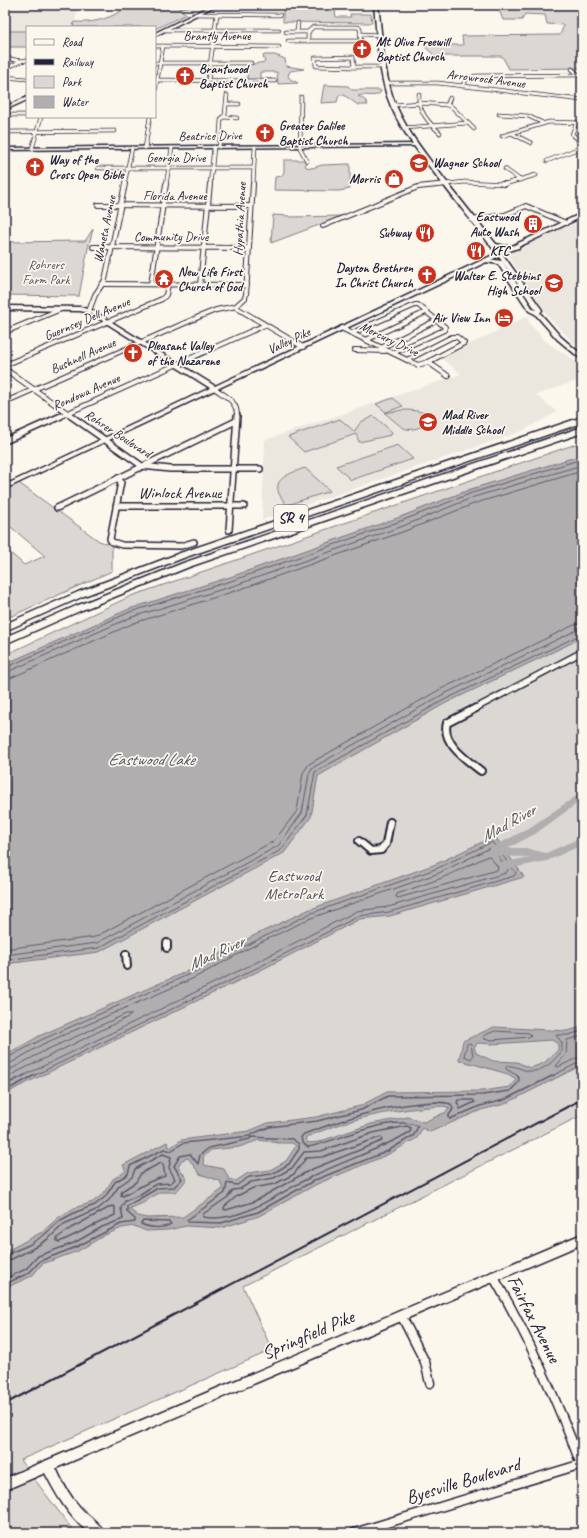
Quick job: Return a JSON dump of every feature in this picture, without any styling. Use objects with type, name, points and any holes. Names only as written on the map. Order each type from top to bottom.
[{"type":"highway","name":"SR 4","points":[[5,628],[96,588],[183,555],[582,420]]},
{"type":"highway","name":"SR 4","points":[[5,641],[79,608],[186,566],[582,430]]},
{"type":"highway","points":[[537,445],[582,436]]},
{"type":"main road","points":[[376,5],[386,83],[393,105],[404,128],[415,145],[472,220],[472,223],[500,257]]},
{"type":"main road","points":[[472,220],[476,222],[495,246],[531,310],[537,312],[559,338],[582,358]]},
{"type":"main road","points":[[495,246],[505,248],[517,247]]},
{"type":"main road","points":[[488,261],[500,257]]},
{"type":"street","points":[[156,34],[215,5]]},
{"type":"street","points":[[196,14],[280,15]]},
{"type":"street","points":[[208,80],[217,14]]},
{"type":"street","points":[[297,32],[298,23]]},
{"type":"street","points":[[308,41],[309,32],[313,27],[359,28],[361,45]]},
{"type":"street","points":[[165,30],[279,30]]},
{"type":"street","points":[[286,32],[309,32]]},
{"type":"street","points":[[360,34],[380,35]]},
{"type":"street","points":[[288,41],[361,41]]},
{"type":"street","name":"Brantly Avenue","points":[[156,46],[279,47]]},
{"type":"street","points":[[163,46],[156,80],[275,81]]},
{"type":"street","points":[[354,67],[353,56],[316,57],[316,66],[384,68]]},
{"type":"street","points":[[5,58],[21,61]]},
{"type":"street","points":[[5,69],[26,60]]},
{"type":"street","points":[[156,63],[251,63]]},
{"type":"street","points":[[572,69],[582,78]]},
{"type":"street","points":[[462,86],[467,79],[476,76],[578,75]]},
{"type":"street","points":[[5,77],[26,79]]},
{"type":"street","name":"Arrowrock Avenue","points":[[386,83],[431,83],[582,100]]},
{"type":"street","points":[[419,94],[418,98],[431,126],[440,133]]},
{"type":"street","points":[[200,285],[212,168],[221,120],[225,115],[227,96]]},
{"type":"street","points":[[301,97],[300,146],[307,161]]},
{"type":"street","points":[[5,109],[26,98]]},
{"type":"street","points":[[447,105],[450,98]]},
{"type":"street","points":[[393,105],[420,103],[447,105],[456,111],[474,128]]},
{"type":"street","points":[[226,104],[239,104]]},
{"type":"street","points":[[499,114],[528,116],[543,123]]},
{"type":"street","points":[[5,115],[26,115]]},
{"type":"street","points":[[224,117],[237,118]]},
{"type":"street","points":[[32,149],[41,118]]},
{"type":"street","points":[[145,148],[150,118]]},
{"type":"street","points":[[502,136],[513,134],[543,123],[562,121],[582,123]]},
{"type":"street","points":[[577,122],[572,134],[582,143]]},
{"type":"street","points":[[404,128],[467,123]]},
{"type":"street","points":[[5,132],[115,131]]},
{"type":"street","points":[[513,134],[531,143]]},
{"type":"street","name":"Beatrice Drive","points":[[5,149],[415,145]]},
{"type":"street","name":"Hypathia Avenue","points":[[237,306],[246,296],[254,147]]},
{"type":"street","points":[[547,161],[582,147]]},
{"type":"street","name":"Waneta Avenue","points":[[89,311],[95,295],[104,284],[132,148]]},
{"type":"street","points":[[151,284],[172,148]]},
{"type":"street","name":"Georgia Drive","points":[[98,168],[253,168]]},
{"type":"street","points":[[505,169],[520,180]]},
{"type":"street","points":[[323,226],[408,191],[425,186],[465,182],[505,184],[536,175]]},
{"type":"street","name":"Florida Avenue","points":[[98,205],[251,206]]},
{"type":"street","points":[[472,220],[504,215],[526,206],[566,223]]},
{"type":"street","points":[[500,257],[582,215]]},
{"type":"street","name":"Community Drive","points":[[93,247],[249,248]]},
{"type":"street","name":"Valley Pike","points":[[5,487],[341,328],[488,261]]},
{"type":"street","points":[[104,284],[246,285]]},
{"type":"street","name":"Guernsey Dell Avenue","points":[[5,365],[164,298],[168,284]]},
{"type":"street","points":[[352,333],[413,305],[418,305],[445,328],[394,353]]},
{"type":"street","points":[[237,306],[238,309],[303,347]]},
{"type":"street","name":"Bushnell Avenue","points":[[5,402],[205,314],[237,306]]},
{"type":"street","points":[[5,308],[89,311],[108,321],[214,388],[235,404],[236,421],[229,530]]},
{"type":"street","points":[[5,332],[61,309]]},
{"type":"street","points":[[366,340],[426,312]]},
{"type":"street","points":[[382,348],[437,320]]},
{"type":"street","name":"Rondowa Avenue","points":[[5,441],[264,325]]},
{"type":"street","name":"Mercury Drive","points":[[341,328],[418,365],[428,362]]},
{"type":"street","points":[[406,360],[452,337],[457,337],[463,342],[463,345],[428,362],[448,376]]},
{"type":"street","points":[[355,350],[388,351]]},
{"type":"street","name":"Rohrer Boulevard","points":[[5,369],[142,466],[170,469],[260,469]]},
{"type":"street","points":[[57,508],[236,421]]},
{"type":"street","points":[[118,478],[120,482],[110,539],[115,544],[181,546],[194,542]]},
{"type":"street","name":"Winlock Avenue","points":[[116,506],[244,506]]},
{"type":"street","points":[[481,771],[452,746],[445,730],[447,723],[582,652]]},
{"type":"street","points":[[359,841],[368,850],[374,852],[381,850],[386,844],[390,822]]},
{"type":"street","points":[[126,954],[127,966]]},
{"type":"street","name":"Springfield Pike","points":[[5,1484],[582,1239]]},
{"type":"street","name":"Fairfax Avenue","points":[[493,1276],[510,1305],[557,1402],[582,1465]]},
{"type":"street","points":[[401,1315],[425,1362],[430,1383]]},
{"type":"street","name":"Byesville Boulevard","points":[[354,1533],[582,1465]]},
{"type":"street","points":[[48,1466],[68,1503],[85,1522],[99,1533]]},
{"type":"shaded area","points":[[5,5],[79,5],[73,26],[26,26],[26,31],[5,32]]},
{"type":"shaded area","name":"Walter E. Stebbins High School","points":[[582,215],[582,351],[551,320],[531,292],[508,255],[517,247]]},
{"type":"shaded area","name":"Mad River Middle School","points":[[528,316],[529,323],[545,341],[582,367],[582,379],[536,395],[557,412],[520,432],[262,520],[265,440],[461,374],[441,358]]},
{"type":"green space","points":[[121,5],[205,5],[179,9],[187,14],[156,29],[156,26],[73,26],[74,22],[87,22],[104,19],[121,11]]},
{"type":"green space","points":[[283,5],[334,5],[336,17],[351,17],[350,14],[371,14],[372,23],[283,22]]},
{"type":"green space","points":[[497,5],[582,5],[582,68],[509,69],[502,56],[435,56],[423,45],[463,45],[462,36],[560,35],[564,25],[547,24],[545,15],[525,14],[522,20],[503,20]]},
{"type":"green space","points":[[5,31],[26,31],[26,47],[5,47]]},
{"type":"green space","points":[[263,55],[275,55],[285,59],[286,66],[304,69],[290,71],[288,76],[290,79],[298,83],[278,84],[277,72],[260,72],[260,78],[272,80],[247,80],[248,65],[265,62]]},
{"type":"green space","points":[[324,85],[348,86],[352,90],[380,90],[381,92],[373,96],[358,96],[365,100],[368,105],[358,105],[344,95],[339,95],[337,102],[321,103]]},
{"type":"green space","points":[[284,160],[306,160],[306,167],[312,168],[322,165],[350,164],[350,189],[339,191],[274,190],[275,177],[282,176],[284,172]]},
{"type":"green space","points":[[273,215],[290,217],[343,216],[271,243]]},
{"type":"green space","name":"Rohrers Farm Park","points":[[93,229],[79,296],[5,295],[5,242],[85,241]]},
{"type":"green space","points":[[393,398],[403,406],[386,412],[376,404]]},
{"type":"green space","points":[[402,410],[420,412],[428,415],[436,421],[409,429],[399,425],[385,413]]},
{"type":"green space","points":[[374,416],[392,432],[391,435],[359,442],[356,434],[304,452],[288,437],[340,419],[355,432],[361,422]]},
{"type":"green space","name":"Eastwood MetroPark","points":[[582,442],[582,1115],[243,1286],[272,1350],[20,1460],[75,1533],[5,1533],[5,655],[131,596]]},
{"type":"green space","points":[[398,445],[413,459],[351,480],[336,466]]},
{"type":"green space","points":[[305,468],[330,491],[287,505],[278,490],[280,480]]},
{"type":"green space","points":[[19,483],[99,541],[112,545],[112,571],[5,619],[5,548],[24,565],[45,556],[5,522],[5,489]]},
{"type":"water","name":"Eastwood Lake","points":[[582,455],[582,638],[446,703],[318,776],[311,817],[284,853],[99,952],[5,964],[5,664],[129,609],[233,576],[400,517],[471,489]]},
{"type":"water","points":[[495,836],[524,877],[390,916],[360,919],[263,969],[18,1087],[5,1095],[5,1056],[39,1036],[190,970],[253,936],[308,910],[436,864]]},
{"type":"water","points":[[494,1027],[567,1031],[582,1027],[582,1065],[505,1104],[481,1110],[430,1132],[422,1128],[417,1138],[389,1154],[317,1184],[259,1216],[221,1228],[186,1226],[168,1230],[146,1231],[134,1226],[122,1228],[105,1235],[78,1251],[42,1264],[32,1276],[5,1288],[5,1252],[42,1232],[59,1217],[74,1208],[93,1202],[103,1194],[113,1179],[126,1171],[123,1165],[167,1142],[170,1148],[181,1140],[249,1131],[268,1123],[316,1117],[360,1106],[387,1092],[482,1091],[510,1087],[516,1079],[508,1074],[459,1060],[463,1041]],"holes":[[[552,1040],[558,1044],[558,1050],[544,1063],[530,1068],[517,1062],[493,1061],[476,1053],[474,1047],[478,1043],[492,1044]],[[443,1106],[450,1108],[446,1112],[424,1122],[408,1117],[371,1124],[318,1142],[308,1143],[305,1138],[355,1120],[390,1112]],[[259,1140],[292,1143],[296,1146],[286,1161],[270,1170],[248,1173],[236,1181],[229,1179],[224,1169],[204,1165],[203,1157],[211,1150],[239,1147]],[[188,1158],[200,1174],[220,1181],[223,1189],[183,1217],[147,1218],[138,1216],[129,1209],[143,1203],[160,1192],[176,1192],[187,1179],[178,1166],[182,1160]]]},
{"type":"waterway","name":"Mad River","points":[[492,852],[532,831],[582,795]]},
{"type":"waterway","points":[[547,857],[582,841]]},
{"type":"waterway","points":[[495,851],[525,852],[547,857]]},
{"type":"waterway","name":"Mad River","points":[[503,866],[547,857]]},
{"type":"waterway","points":[[5,1530],[25,1533]]},
{"type":"railway","points":[[5,1404],[582,1099]]},
{"type":"place","name":"Mt Olive Freewill Baptist Church","points":[[362,49]]},
{"type":"place","name":"Brantwood Baptist Church","points":[[185,76]]},
{"type":"place","name":"Greater Galilee Baptist Church","points":[[265,133]]},
{"type":"place","name":"Wagner School","points":[[419,163]]},
{"type":"place","name":"Way of the Cross Open Bible","points":[[35,167]]},
{"type":"place","name":"Morris","points":[[394,179]]},
{"type":"place","name":"Eastwood Auto Wash","points":[[533,224]]},
{"type":"place","name":"Subway","points":[[425,233]]},
{"type":"place","name":"KFC","points":[[476,251]]},
{"type":"place","name":"Dayton Brethren In Christ Church","points":[[427,275]]},
{"type":"place","name":"New Life First Church of God","points":[[164,279]]},
{"type":"place","name":"Walter E. Stebbins High School","points":[[554,283]]},
{"type":"place","name":"Air View Inn","points":[[504,318]]},
{"type":"place","name":"Pleasant Valley of the Nazarene","points":[[133,353]]},
{"type":"place","name":"Mad River Middle School","points":[[428,422]]}]
